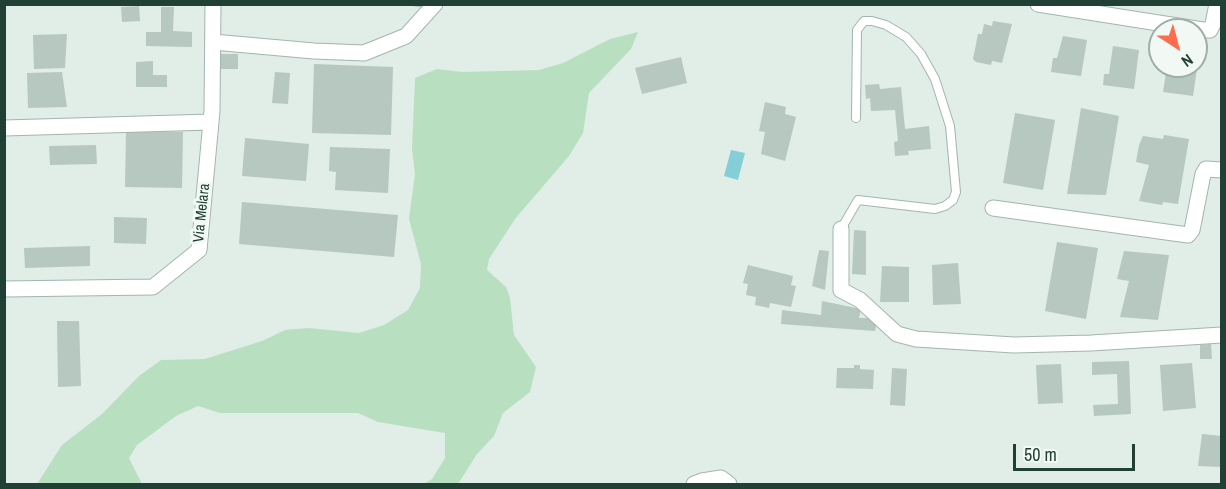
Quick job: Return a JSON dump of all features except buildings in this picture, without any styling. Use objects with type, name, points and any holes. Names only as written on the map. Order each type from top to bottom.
[{"type":"street","name":"Via Melara","points":[[4,289],[153,287],[199,250],[211,122],[213,4]]},
{"type":"street","points":[[213,42],[314,51],[364,52],[406,36],[435,4]]},
{"type":"street","points":[[1038,4],[1203,30],[1210,30],[1217,4]]},
{"type":"street","points":[[4,128],[211,122]]},
{"type":"street","points":[[993,208],[1188,235],[1192,230],[1203,174],[1206,169],[1221,170]]},
{"type":"street","points":[[841,230],[841,290],[860,300],[897,334],[916,339],[1014,345],[1091,344],[1221,335]]},
{"type":"street","points":[[694,484],[702,480],[721,478],[729,484]]},
{"type":"lane","points":[[841,230],[858,200],[935,209],[953,200],[956,192],[950,126],[935,80],[921,54],[906,36],[886,25],[872,21],[864,21],[857,30],[856,118]]},
{"type":"green space","points":[[638,32],[631,49],[589,93],[583,133],[569,156],[515,219],[489,259],[487,270],[506,287],[510,298],[514,335],[536,367],[530,392],[503,413],[494,436],[477,454],[458,484],[424,484],[432,479],[445,458],[445,433],[378,422],[358,413],[220,413],[198,406],[176,416],[137,445],[129,458],[142,484],[37,484],[62,445],[102,414],[139,376],[161,360],[205,359],[262,341],[285,330],[309,328],[359,333],[384,325],[408,310],[420,288],[421,264],[409,219],[415,174],[412,149],[415,78],[437,69],[462,72],[539,70],[563,63],[610,39]]},
{"type":"water","points":[[731,150],[745,153],[738,180],[724,176]]}]
